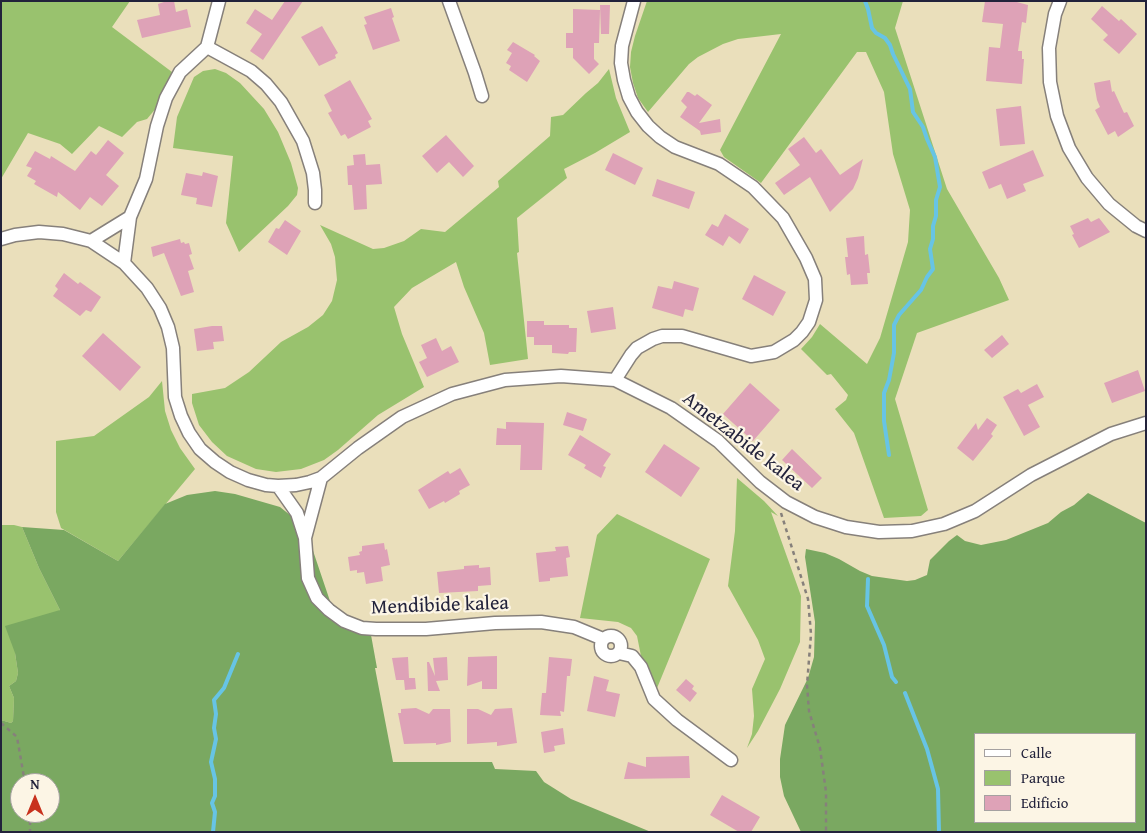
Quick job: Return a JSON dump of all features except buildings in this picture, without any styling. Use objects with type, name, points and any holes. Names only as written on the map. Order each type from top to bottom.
[{"type":"street","points":[[124,264],[130,217],[146,179],[157,126],[166,98],[180,72],[207,48],[219,1]]},
{"type":"street","points":[[449,1],[482,96]]},
{"type":"street","points":[[615,380],[631,354],[637,348],[662,336],[672,335],[691,338],[751,356],[774,352],[794,340],[802,332],[811,317],[816,300],[815,279],[806,258],[783,218],[753,187],[719,164],[675,147],[648,126],[637,112],[624,80],[622,63],[622,46],[634,1]]},
{"type":"street","points":[[1060,1],[1055,14],[1050,48],[1050,82],[1057,116],[1069,148],[1087,178],[1110,204],[1136,226],[1146,231]]},
{"type":"street","points":[[207,48],[251,71],[266,84],[281,102],[303,141],[312,173],[315,203]]},
{"type":"street","points":[[91,242],[130,217]]},
{"type":"street","points":[[1,239],[39,232],[63,234],[91,242],[124,264],[148,288],[160,308],[168,327],[173,348],[175,397],[188,432],[200,449],[230,472],[248,480],[278,486],[310,482],[321,478]]},
{"type":"street","name":"Ametzabide kalea","points":[[321,478],[358,448],[402,417],[452,394],[505,380],[562,376],[615,380],[671,408],[718,440],[758,480],[776,495],[815,517],[846,527],[879,532],[912,531],[944,524],[975,511],[1031,475],[1111,434],[1145,423]]},
{"type":"street","points":[[305,538],[321,478]]},
{"type":"street","points":[[278,486],[297,514],[305,538]]},
{"type":"street","name":"Mendibide kalea","points":[[305,538],[308,578],[317,598],[344,621],[362,628],[426,629],[495,623],[541,622],[574,627],[603,639],[609,636],[616,637],[621,642],[619,652],[632,656],[641,667],[654,699],[677,720],[732,760]]},
{"type":"path","points":[[776,495],[784,527],[797,560],[808,599],[811,634],[809,711],[820,748],[826,792],[826,832]]},
{"type":"path","points":[[1,723],[17,737],[24,773]]},
{"type":"green space","points":[[1,1],[130,1],[112,27],[172,72],[157,107],[147,119],[137,122],[122,137],[99,126],[72,154],[60,144],[28,133],[1,179]]},
{"type":"green space","points":[[647,1],[903,1],[895,28],[947,189],[999,278],[1009,300],[917,333],[895,399],[928,510],[921,516],[884,518],[854,433],[835,409],[846,400],[848,395],[831,374],[827,375],[801,349],[820,324],[867,364],[880,338],[908,242],[910,210],[893,154],[884,92],[866,52],[857,52],[761,183],[724,157],[720,150],[781,34],[738,39],[723,44],[698,57],[689,64],[648,112],[638,98],[630,67],[635,36]]},
{"type":"green space","points":[[215,69],[226,73],[240,83],[264,109],[278,132],[291,163],[298,188],[297,195],[288,206],[239,252],[226,223],[233,156],[173,148],[177,117],[194,77],[203,71]]},
{"type":"green space","points":[[609,69],[616,98],[630,132],[564,169],[567,178],[517,218],[519,252],[517,253],[528,359],[490,365],[484,333],[464,287],[456,262],[412,288],[394,307],[402,334],[424,387],[378,415],[324,460],[301,469],[276,472],[256,469],[227,456],[212,442],[199,425],[192,403],[192,394],[225,388],[249,372],[281,342],[308,327],[323,315],[332,301],[337,280],[335,257],[331,244],[320,225],[373,249],[384,248],[404,241],[421,229],[445,232],[499,187],[498,181],[550,136],[551,117],[563,115],[598,83]]},
{"type":"green space","points":[[162,381],[165,411],[171,430],[180,448],[195,469],[118,561],[61,528],[56,512],[56,441],[94,436],[149,397]]},
{"type":"green space","points":[[737,478],[778,516],[771,512],[801,596],[800,642],[780,689],[747,748],[752,734],[754,716],[752,689],[765,659],[758,640],[728,586],[735,531]]},
{"type":"green space","points":[[215,491],[235,494],[280,507],[295,519],[308,536],[332,607],[346,616],[369,624],[377,668],[375,668],[393,762],[492,762],[495,769],[536,771],[544,782],[571,799],[651,832],[1,832],[1,720],[11,723],[13,721],[14,698],[9,686],[16,681],[18,673],[15,653],[5,626],[60,610],[39,568],[22,527],[64,530],[118,561],[165,504],[187,495]]},
{"type":"green space","points":[[1088,493],[1146,523],[1146,832],[801,832],[784,796],[780,777],[780,759],[785,725],[808,678],[814,657],[815,622],[805,557],[806,549],[825,553],[872,576],[907,581],[915,580],[927,575],[930,560],[957,535],[965,541],[981,545],[1006,540],[1048,523],[1061,512],[1074,505]]},
{"type":"green space","points":[[617,514],[710,559],[655,693],[642,661],[637,636],[631,628],[618,622],[580,618],[597,535]]},
{"type":"green space","points":[[1,525],[22,527],[39,568],[60,610],[15,653],[18,673],[16,681],[9,686],[14,698],[13,721],[11,723],[1,720]]},
{"type":"waterway","points":[[865,1],[872,28],[876,33],[885,38],[890,45],[910,89],[913,112],[923,127],[935,157],[940,187],[936,200],[936,216],[930,249],[933,269],[921,290],[899,315],[894,325],[894,353],[889,380],[884,393],[884,421],[889,455]]},
{"type":"waterway","points":[[868,579],[867,606],[884,645],[892,677],[896,682]]},
{"type":"waterway","points":[[213,832],[215,812],[212,803],[215,796],[215,779],[211,762],[216,739],[214,700],[224,688],[238,654]]},
{"type":"waterway","points":[[905,693],[927,749],[938,789],[939,832]]}]
